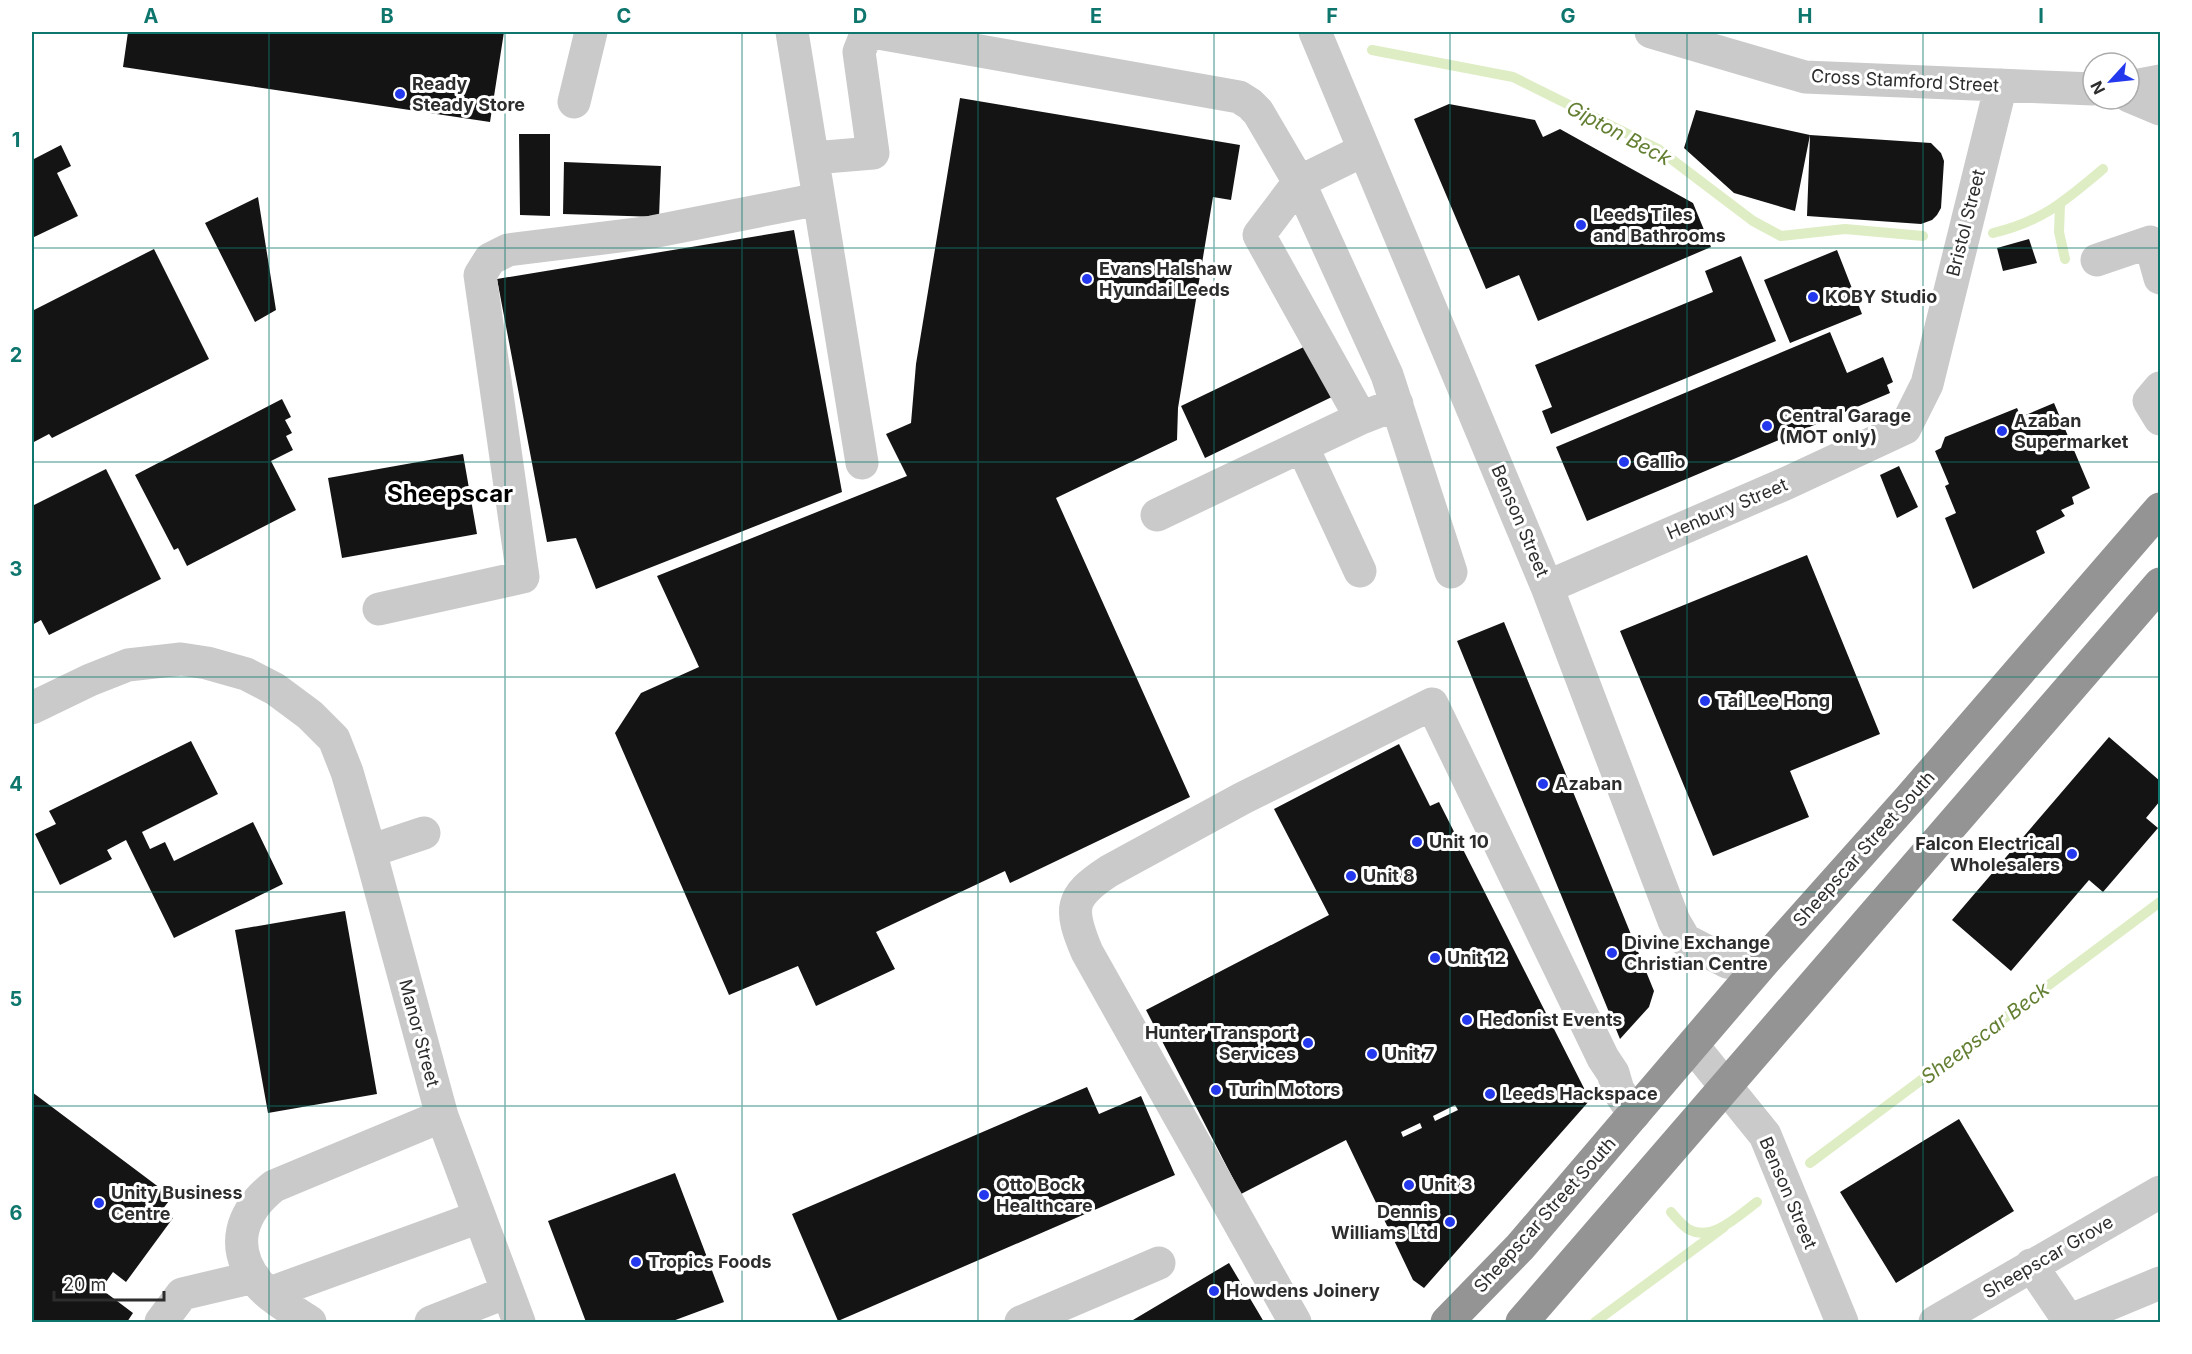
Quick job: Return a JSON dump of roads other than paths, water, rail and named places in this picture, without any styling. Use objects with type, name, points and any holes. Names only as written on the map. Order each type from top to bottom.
[{"type":"highway","name":"Sheepscar Street South","points":[[1447,1323],[1520,1247],[1760,966],[2160,509]]},
{"type":"highway","points":[[1522,1323],[2160,584]]},
{"type":"street","points":[[574,102],[591,32]]},
{"type":"street","points":[[792,32],[862,463]]},
{"type":"street","name":"Benson Street","points":[[1315,32],[1547,586],[1674,921],[1685,940],[1727,962],[1760,966]]},
{"type":"street","name":"Cross Stamford Street","points":[[1651,32],[1805,77],[2081,88]]},
{"type":"street","points":[[813,158],[873,153],[859,52],[865,37],[878,33],[1239,97],[1250,104],[1258,112],[1299,182],[1388,375],[1451,572]]},
{"type":"street","points":[[2141,85],[2160,81]]},
{"type":"street","name":"Bristol Street","points":[[1905,428],[1927,384],[2001,85]]},
{"type":"street","points":[[2141,101],[2160,109]]},
{"type":"street","points":[[1361,418],[1259,235],[1299,182],[1364,150]]},
{"type":"street","points":[[379,609],[523,577],[480,274],[490,259],[508,250],[652,232],[819,200]]},
{"type":"street","points":[[2097,260],[2150,242],[2160,278]]},
{"type":"street","points":[[2160,388],[2149,401],[2160,419]]},
{"type":"street","points":[[1157,515],[1361,418],[1397,404]]},
{"type":"street","name":"Henbury Street","points":[[1547,586],[1787,483],[1905,428]]},
{"type":"street","points":[[1302,446],[1360,571]]},
{"type":"street","name":"Manor Street","points":[[32,708],[90,680],[128,665],[181,659],[207,663],[256,679],[310,716],[334,740],[347,772],[370,851],[442,1116],[519,1323]]},
{"type":"street","points":[[1295,1323],[1087,952],[1076,927],[1075,904],[1088,885],[1109,871],[1243,798],[1432,704],[1598,1047],[1613,1073],[1618,1090],[1634,1114]]},
{"type":"street","points":[[370,851],[424,833]]},
{"type":"street","name":"Benson Street","points":[[1693,1046],[1765,1135],[1842,1323]]},
{"type":"street","points":[[310,1323],[262,1285],[248,1269],[242,1251],[242,1232],[247,1214],[258,1198],[274,1186],[442,1116]]},
{"type":"street","name":"Sheepscar Grove","points":[[1935,1323],[2031,1265],[2160,1192]]},
{"type":"street","points":[[162,1323],[182,1294],[262,1285],[479,1217]]},
{"type":"street","points":[[1021,1323],[1159,1263]]},
{"type":"street","points":[[2031,1265],[2068,1322],[2160,1283]]},
{"type":"street","points":[[431,1323],[507,1292]]},
{"type":"waterway","name":"Gipton Beck","points":[[1372,50],[1513,77],[1658,149],[1753,221],[1781,236],[1845,229],[1923,236]]},
{"type":"waterway","name":"Gipton Beck","points":[[1993,233],[2040,216],[2065,200],[2103,169]]},
{"type":"waterway","name":"Sheepscar Beck","points":[[2060,205],[2059,232],[2065,259]]},
{"type":"waterway","name":"Sheepscar Beck","points":[[1810,1163],[2160,902]]},
{"type":"waterway","name":"Sheepscar Beck","points":[[1671,1212],[1688,1229],[1706,1233],[1725,1226],[1757,1202]]},
{"type":"waterway","points":[[1595,1322],[1724,1227]]},
{"type":"place","name":"Ready Steady Store","points":[[400,94]]},
{"type":"place","name":"Leeds Tiles and Bathrooms","points":[[1581,225]]},
{"type":"place","name":"Evans Halshaw Hyundai Leeds","points":[[1087,279]]},
{"type":"place","name":"KOBY Studio","points":[[1813,297]]},
{"type":"place","name":"Central Garage (MOT only)","points":[[1767,426]]},
{"type":"place","name":"Azaban Supermarket","points":[[2002,431]]},
{"type":"place","name":"Gallio","points":[[1624,462]]},
{"type":"place","name":"Tai Lee Hong","points":[[1705,701]]},
{"type":"place","name":"Azaban","points":[[1543,784]]},
{"type":"place","name":"Unit 10","points":[[1417,842]]},
{"type":"place","name":"Falcon Electrical Wholesalers","points":[[2072,854]]},
{"type":"place","name":"Unit 8","points":[[1351,876]]},
{"type":"place","name":"Divine Exchange Christian Centre","points":[[1612,953]]},
{"type":"place","name":"Unit 12","points":[[1435,958]]},
{"type":"place","name":"Hedonist Events","points":[[1467,1020]]},
{"type":"place","name":"Hunter Transport Services","points":[[1308,1043]]},
{"type":"place","name":"Unit 7","points":[[1372,1054]]},
{"type":"place","name":"Turin Motors","points":[[1216,1090]]},
{"type":"place","name":"Leeds Hackspace","points":[[1490,1094]]},
{"type":"place","name":"Unit 3","points":[[1409,1185]]},
{"type":"place","name":"Otto Bock Healthcare","points":[[984,1195]]},
{"type":"place","name":"Unity Business Centre","points":[[99,1203]]},
{"type":"place","name":"Dennis Williams Ltd","points":[[1450,1222]]},
{"type":"place","name":"Tropics Foods","points":[[636,1262]]},
{"type":"place","name":"Howdens Joinery","points":[[1214,1291]]},
{"type":"district","name":"Sheepscar","points":[[450,494]]}]
